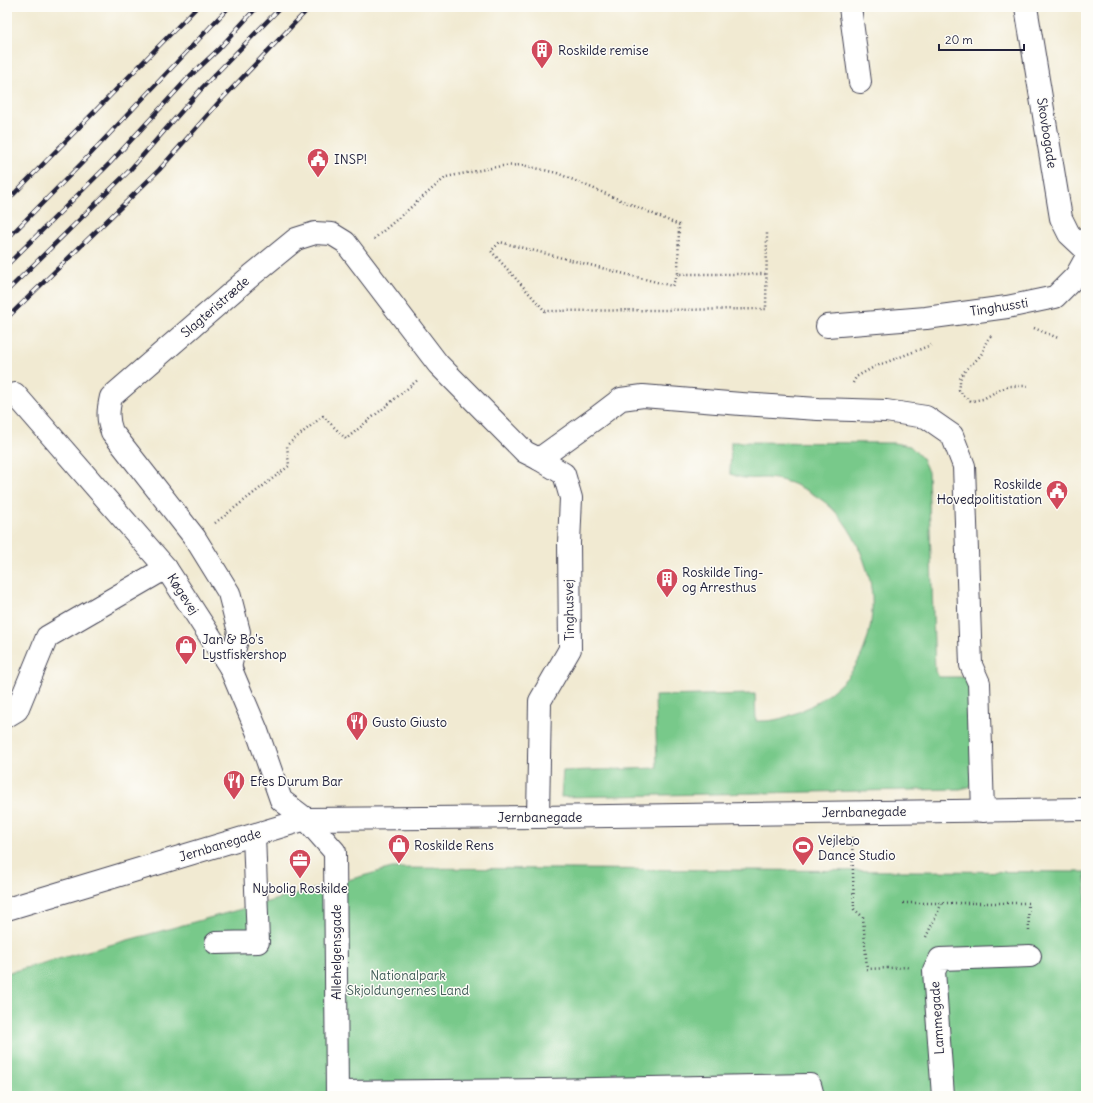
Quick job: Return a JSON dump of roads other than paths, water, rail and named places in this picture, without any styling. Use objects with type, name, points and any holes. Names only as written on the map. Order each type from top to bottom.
[{"type":"street","points":[[850,7],[860,82]]},
{"type":"street","name":"Skovbogade","points":[[1026,7],[1061,218],[1069,234],[1086,250]]},
{"type":"street","name":"Slagteristræde","points":[[230,667],[239,632],[229,593],[196,538],[112,432],[108,423],[111,397],[252,275],[296,239],[315,233],[332,234],[345,242],[438,364],[525,452],[538,459]]},
{"type":"street","name":"Tinghussti","points":[[827,326],[926,318],[1007,307],[1055,297],[1076,276],[1086,258]]},
{"type":"street","name":"Køgevej","points":[[15,394],[166,568],[230,667],[257,731],[281,800],[306,819]]},
{"type":"street","points":[[538,459],[621,399],[643,396],[741,404],[886,411],[926,417],[952,435],[964,466],[971,665],[979,682],[983,811]]},
{"type":"street","name":"Tinghusvej","points":[[538,459],[564,474],[571,498],[569,543],[570,649],[540,701],[538,817]]},
{"type":"street","points":[[7,716],[18,710],[47,637],[166,568]]},
{"type":"street","name":"Jernbanegade","points":[[7,909],[306,819],[1086,809]]},
{"type":"street","name":"Allehelgensgade","points":[[306,819],[335,852],[337,1094]]},
{"type":"street","points":[[216,943],[258,942],[254,835]]},
{"type":"street","name":"Lammegade","points":[[943,1096],[934,971],[940,959],[1030,956]]},
{"type":"street","points":[[337,1094],[544,1093],[810,1085],[813,1096]]},
{"type":"railway","points":[[7,201],[197,7]]},
{"type":"railway","points":[[7,239],[81,164],[229,7]]},
{"type":"railway","points":[[7,265],[110,163],[190,76],[219,49],[257,7]]},
{"type":"railway","points":[[7,291],[129,171],[203,87],[281,7]]},
{"type":"railway","points":[[7,318],[159,170],[220,101],[310,7]]},
{"type":"place","name":"Roskilde remise","points":[[542,70]]},
{"type":"place","name":"INSP!","points":[[318,178]]},
{"type":"place","name":"Roskilde Hovedpolitistation","points":[[1057,510]]},
{"type":"place","name":"Roskilde Ting- og Arresthus","points":[[667,598]]},
{"type":"place","name":"Jan & Bo's Lystfiskershop","points":[[186,666]]},
{"type":"place","name":"Gusto Giusto","points":[[357,742]]},
{"type":"place","name":"Efes Durum Bar","points":[[234,800]]},
{"type":"place","name":"Roskilde Rens","points":[[399,864]]},
{"type":"place","name":"Vejlebo Dance Studio","points":[[803,866]]},
{"type":"place","name":"Nybolig Roskilde","points":[[300,880]]},
{"type":"park label","name":"Nationalpark Skjoldungernes Land","points":[[408,982]]}]
